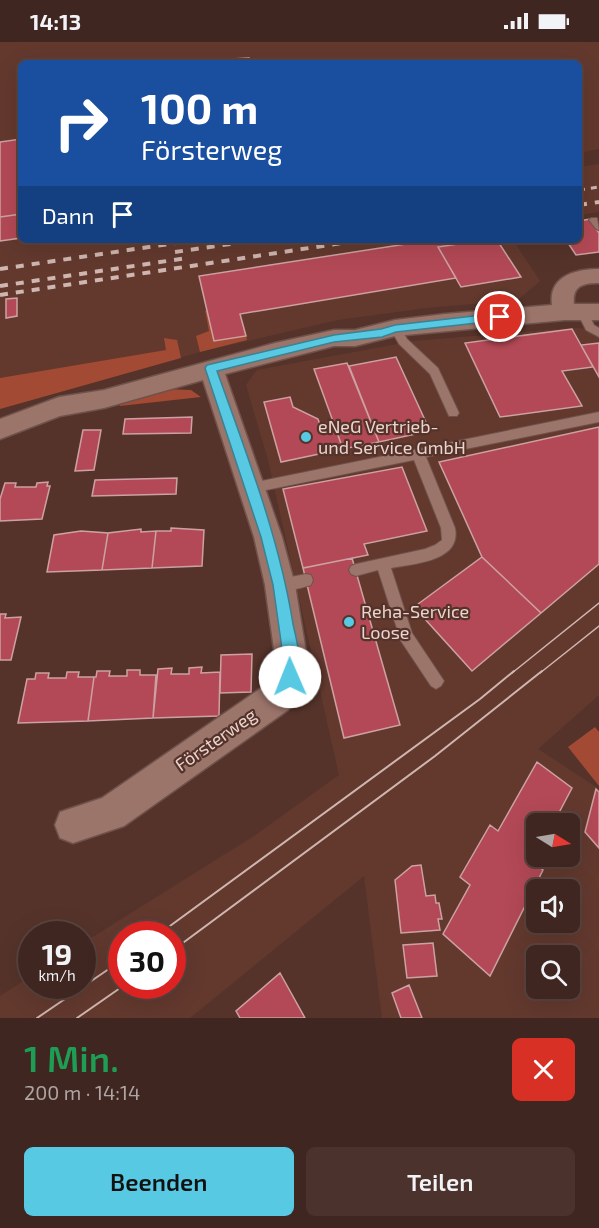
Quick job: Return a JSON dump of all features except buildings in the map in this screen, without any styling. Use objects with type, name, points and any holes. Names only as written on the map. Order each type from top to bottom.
[{"type":"street","points":[[582,312],[561,296],[567,284],[581,277],[599,276]]},
{"type":"street","points":[[0,429],[21,424],[45,411],[80,401],[104,399],[211,368],[317,342],[382,333],[395,328],[582,312]]},
{"type":"street","name":"Försterweg","points":[[73,825],[111,813],[283,692],[290,677],[293,583],[268,537],[211,368]]},
{"type":"lane","points":[[582,312],[590,327],[599,333]]},
{"type":"lane","points":[[395,328],[405,346],[428,363],[434,371],[453,413]]},
{"type":"lane","points":[[252,488],[599,417]]},
{"type":"lane","points":[[356,570],[438,550],[448,542],[450,535],[448,528],[418,453]]},
{"type":"lane","points":[[383,563],[406,636],[436,681]]},
{"type":"shaded area","points":[[0,42],[599,42],[599,149],[582,152],[582,60],[18,60],[18,243],[515,243],[540,281],[518,300],[426,308],[338,320],[200,352],[0,409]]},
{"type":"shaded area","points":[[599,164],[599,212],[582,215],[582,167]]},
{"type":"shaded area","points":[[205,310],[246,336],[247,340],[200,352],[196,336],[209,331]]},
{"type":"shaded area","points":[[570,328],[599,329],[599,695],[538,749],[599,789],[599,1018],[382,1018],[364,876],[190,1018],[0,1018],[0,996],[18,984],[18,999],[96,999],[96,935],[108,927],[108,999],[186,999],[186,921],[118,921],[254,836],[339,775],[268,460],[246,385],[257,370],[414,341]]},
{"type":"shaded area","points":[[164,338],[177,340],[181,358],[0,409],[0,378],[166,350]]},
{"type":"shaded area","points":[[165,389],[191,390],[201,397],[120,406],[119,403]]},
{"type":"shaded area","points":[[595,727],[599,732],[599,786],[568,747]]},
{"type":"tram line","points":[[512,673],[599,603]]},
{"type":"tram line","points":[[540,673],[599,626]]},
{"type":"tram line","points":[[177,921],[480,699],[514,671]]},
{"type":"tram line","points":[[186,941],[435,756],[542,671]]},
{"type":"tram line","points":[[37,1018],[108,970]]},
{"type":"tram line","points":[[77,1018],[108,996]]},
{"type":"railway","points":[[582,190],[599,187]]},
{"type":"railway","points":[[582,205],[599,202]]},
{"type":"railway","points":[[0,269],[176,243]]},
{"type":"railway","points":[[175,252],[237,243]]},
{"type":"railway","points":[[0,295],[342,243]]},
{"type":"railway","points":[[0,286],[187,258]]},
{"type":"place","name":"eNeG Vertrieb- und Service GmbH","points":[[306,437]]},
{"type":"place","name":"Reha-Service Loose","points":[[349,622]]},
{"type":"route","points":[[290,677],[292,663],[280,585],[268,537],[211,368],[334,338],[355,338],[395,328],[500,317]]}]
